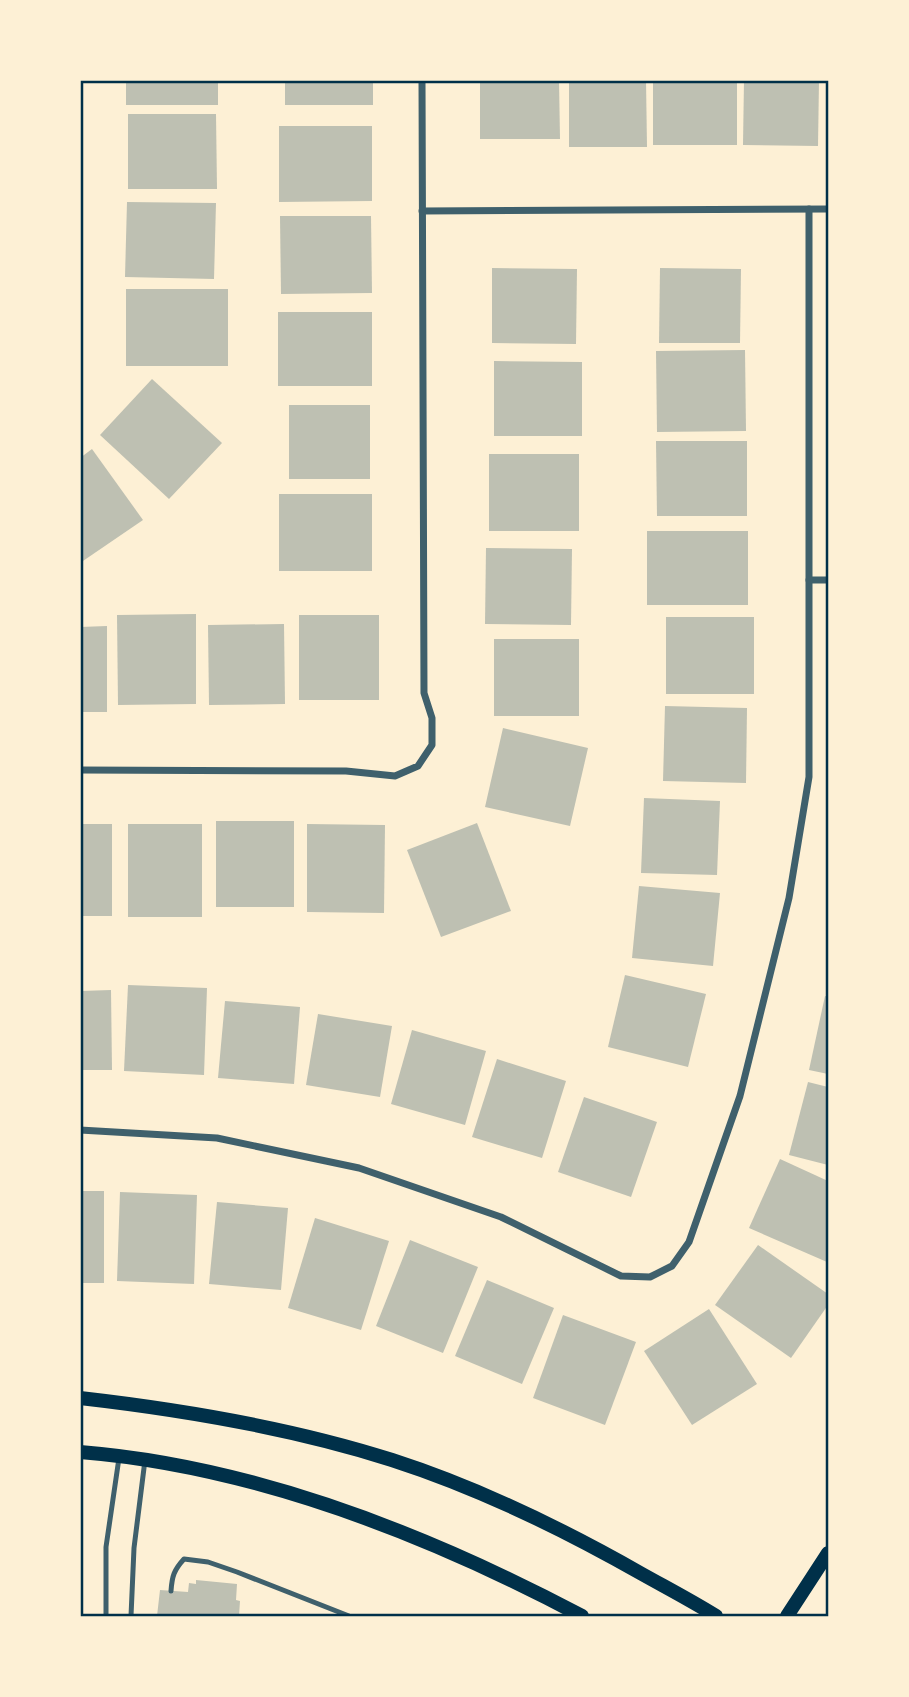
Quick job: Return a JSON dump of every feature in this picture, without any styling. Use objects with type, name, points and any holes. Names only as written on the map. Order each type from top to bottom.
[{"type":"main road","points":[[80,1398],[264,1427],[328,1441],[393,1460],[463,1486],[578,1538],[716,1616]]},
{"type":"main road","points":[[80,1452],[120,1455],[215,1473],[345,1511],[476,1563],[582,1616]]},
{"type":"main road","points":[[788,1616],[828,1553]]},
{"type":"street","points":[[80,770],[345,771],[395,776],[418,766],[432,745],[432,718],[425,694],[422,80]]},
{"type":"street","points":[[80,1130],[217,1138],[359,1168],[501,1217],[621,1276],[650,1277],[672,1266],[689,1242],[740,1096],[789,898],[809,777],[809,209]]},
{"type":"street","points":[[422,211],[828,209]]},
{"type":"street","points":[[809,580],[828,580]]},
{"type":"lane","points":[[106,1616],[106,1547],[120,1455]]},
{"type":"lane","points":[[131,1616],[134,1548],[145,1460]]},
{"type":"lane","points":[[171,1591],[172,1574],[177,1567],[184,1559],[195,1559],[237,1572],[349,1616]]},
{"type":"building","points":[[126,80],[218,80],[218,105],[126,105]]},
{"type":"building","points":[[285,80],[373,80],[373,105],[285,105]]},
{"type":"building","points":[[480,80],[559,80],[560,139],[480,139]]},
{"type":"building","points":[[569,80],[646,80],[647,147],[569,147]]},
{"type":"building","points":[[653,80],[737,80],[737,145],[653,145]]},
{"type":"building","points":[[744,80],[819,80],[818,146],[743,145]]},
{"type":"building","points":[[128,114],[216,114],[217,189],[128,189]]},
{"type":"building","points":[[279,126],[372,126],[372,201],[279,202]]},
{"type":"building","points":[[127,202],[216,203],[214,279],[125,277]]},
{"type":"building","points":[[280,216],[371,216],[372,293],[281,294]]},
{"type":"building","points":[[492,268],[577,269],[576,344],[492,343]]},
{"type":"building","points":[[660,268],[741,269],[740,343],[659,343]]},
{"type":"building","points":[[126,289],[228,289],[228,366],[126,366]]},
{"type":"building","points":[[278,312],[372,312],[372,386],[278,386]]},
{"type":"building","points":[[745,350],[746,431],[657,432],[656,351]]},
{"type":"building","points":[[494,361],[582,362],[582,436],[494,436]]},
{"type":"building","points":[[152,379],[222,443],[169,499],[100,435]]},
{"type":"building","points":[[289,405],[370,405],[370,479],[289,479]]},
{"type":"building","points":[[656,441],[747,441],[747,516],[657,516]]},
{"type":"building","points":[[92,449],[143,520],[80,563],[80,458]]},
{"type":"building","points":[[489,454],[579,454],[579,531],[489,531]]},
{"type":"building","points":[[279,494],[372,494],[372,571],[279,571]]},
{"type":"building","points":[[647,531],[748,531],[748,605],[647,605]]},
{"type":"building","points":[[486,548],[572,549],[571,625],[485,624]]},
{"type":"building","points":[[196,614],[196,704],[118,705],[117,615]]},
{"type":"building","points":[[299,615],[379,615],[379,700],[299,700]]},
{"type":"building","points":[[666,617],[754,617],[754,694],[666,694]]},
{"type":"building","points":[[284,624],[285,704],[209,705],[208,625]]},
{"type":"building","points":[[107,626],[107,712],[80,712],[80,627]]},
{"type":"building","points":[[494,639],[579,639],[579,716],[494,716]]},
{"type":"building","points":[[665,706],[747,708],[746,783],[663,781]]},
{"type":"building","points":[[503,728],[588,748],[570,826],[485,807]]},
{"type":"building","points":[[644,798],[720,801],[717,875],[641,873]]},
{"type":"building","points":[[216,821],[294,821],[294,907],[216,907]]},
{"type":"building","points":[[477,823],[511,911],[441,937],[407,850]]},
{"type":"building","points":[[80,824],[112,824],[112,916],[80,916]]},
{"type":"building","points":[[128,824],[202,824],[202,917],[128,917]]},
{"type":"building","points":[[307,824],[385,825],[384,913],[307,912]]},
{"type":"building","points":[[639,886],[720,893],[713,966],[632,958]]},
{"type":"building","points":[[625,975],[706,994],[688,1067],[608,1047]]},
{"type":"building","points":[[128,985],[207,988],[204,1075],[124,1071]]},
{"type":"building","points":[[111,990],[112,1070],[80,1070],[80,991]]},
{"type":"building","points":[[825,996],[828,997],[828,1074],[809,1070]]},
{"type":"building","points":[[225,1001],[300,1007],[294,1084],[218,1078]]},
{"type":"building","points":[[318,1014],[392,1026],[380,1097],[306,1085]]},
{"type":"building","points":[[412,1030],[486,1051],[465,1125],[391,1104]]},
{"type":"building","points":[[497,1059],[566,1081],[542,1158],[472,1137]]},
{"type":"building","points":[[808,1082],[828,1087],[828,1165],[789,1155]]},
{"type":"building","points":[[584,1097],[657,1122],[631,1197],[558,1172]]},
{"type":"building","points":[[780,1159],[828,1181],[827,1262],[749,1228]]},
{"type":"building","points":[[80,1191],[104,1191],[104,1283],[80,1283]]},
{"type":"building","points":[[120,1192],[197,1195],[194,1284],[117,1281]]},
{"type":"building","points":[[217,1202],[288,1208],[281,1290],[209,1284]]},
{"type":"building","points":[[315,1218],[389,1241],[361,1330],[288,1308]]},
{"type":"building","points":[[410,1240],[478,1267],[443,1353],[376,1326]]},
{"type":"building","points":[[758,1245],[828,1294],[828,1305],[791,1358],[715,1305]]},
{"type":"building","points":[[487,1280],[554,1308],[522,1384],[455,1356]]},
{"type":"building","points":[[709,1309],[757,1384],[692,1425],[644,1351]]},
{"type":"building","points":[[563,1315],[636,1342],[605,1425],[533,1398]]},
{"type":"building","points":[[196,1580],[237,1584],[239,1616],[157,1616],[160,1590],[188,1592],[189,1583],[196,1584]]}]
